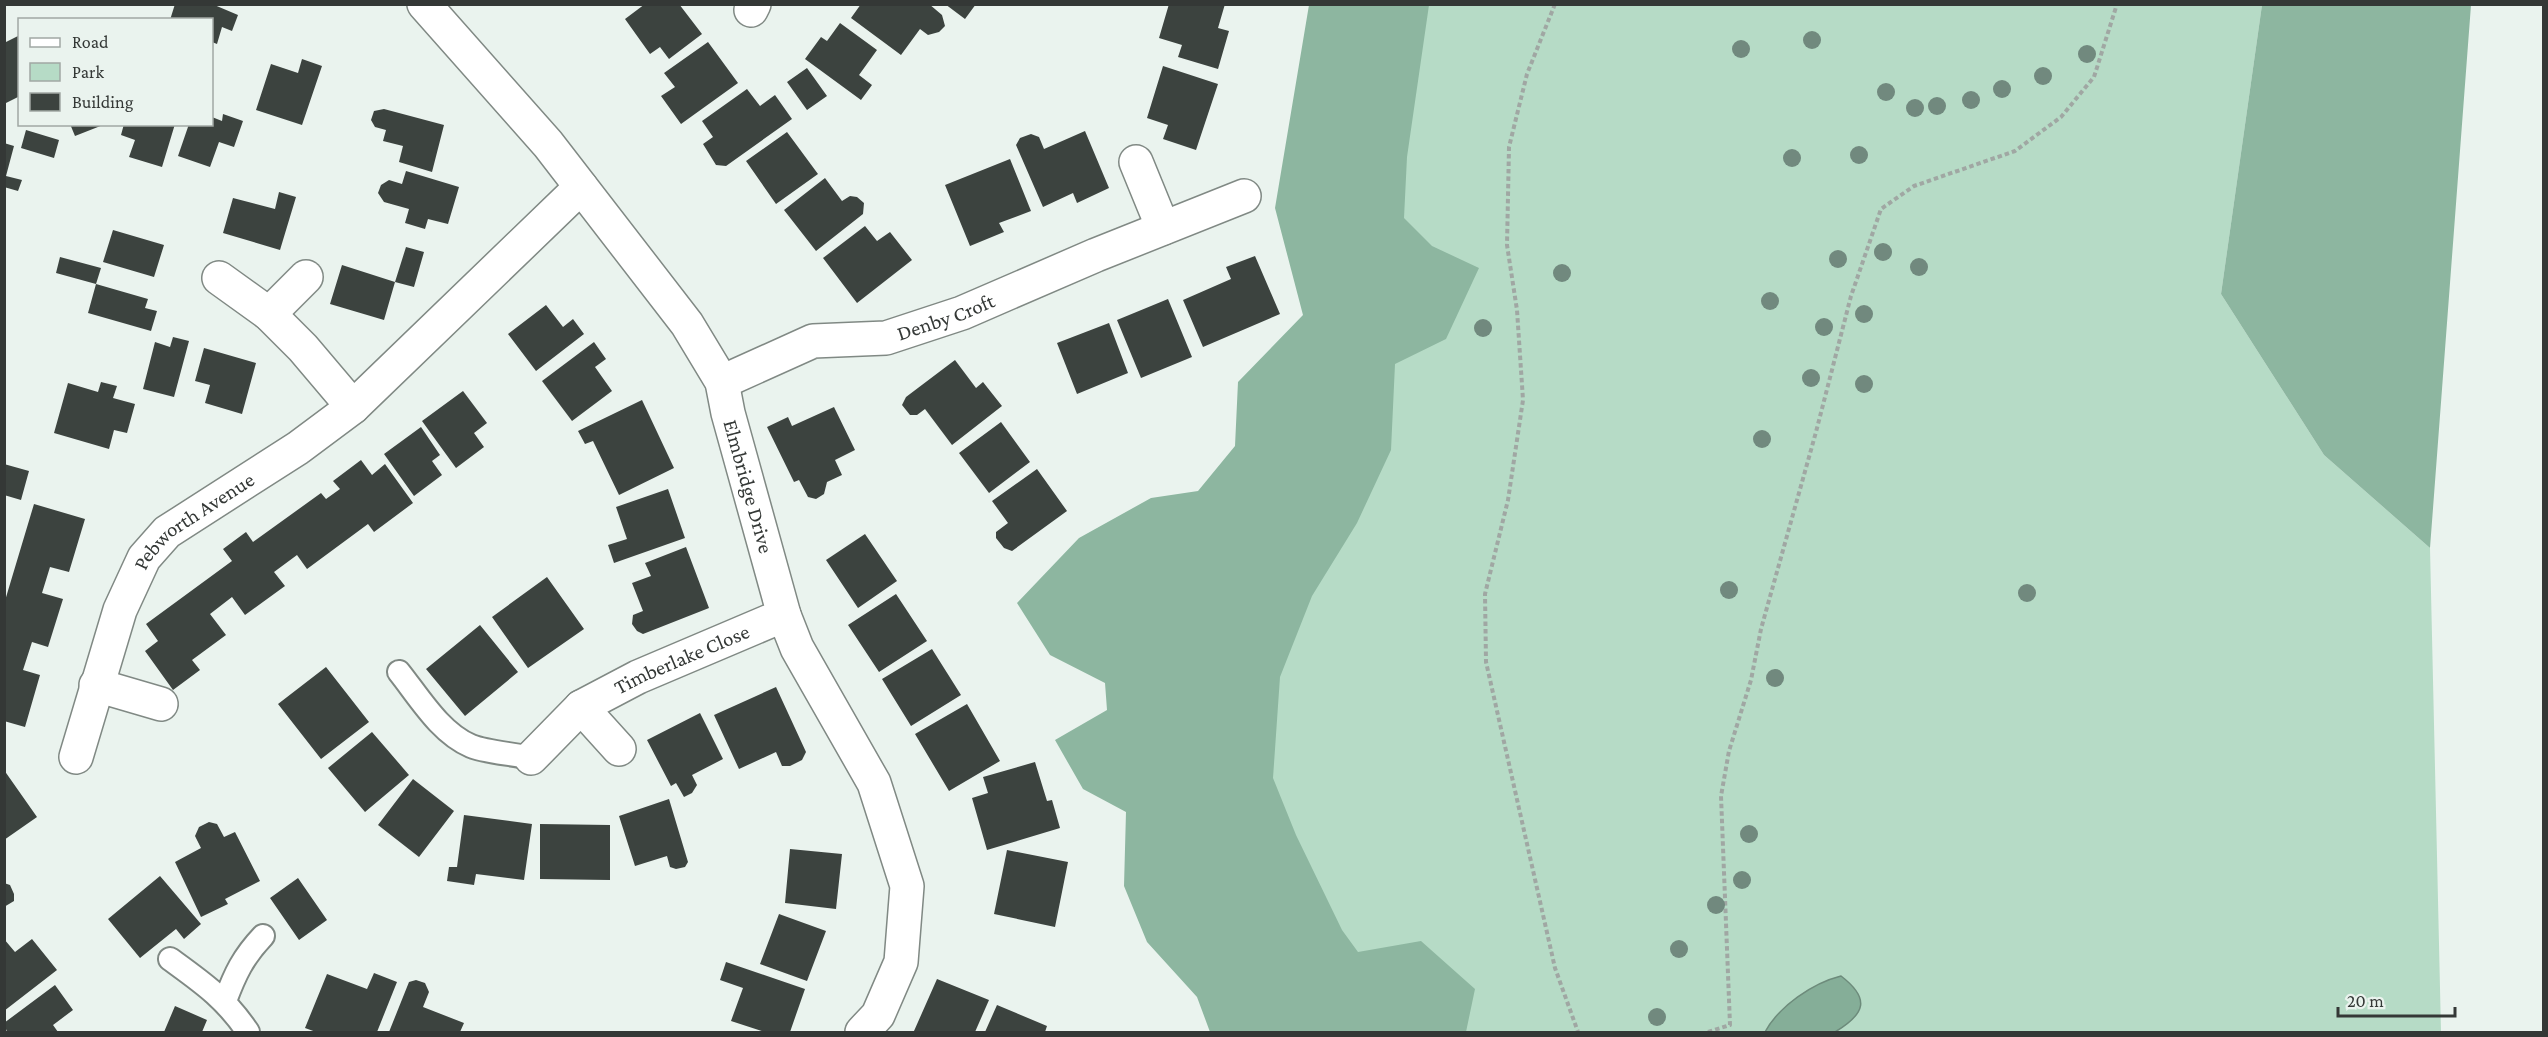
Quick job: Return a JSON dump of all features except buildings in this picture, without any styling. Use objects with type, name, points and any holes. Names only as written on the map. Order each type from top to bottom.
[{"type":"street","name":"Elmbridge Drive","points":[[424,4],[548,144],[687,324],[722,382],[728,413],[784,615],[797,648],[874,783],[907,886],[901,962],[878,1015],[862,1032]]},
{"type":"street","points":[[1136,162],[1163,228]]},
{"type":"street","name":"Pebworth Avenue","points":[[76,757],[120,610],[144,558],[167,532],[298,448],[353,406],[581,187]]},
{"type":"street","name":"Denby Croft","points":[[722,382],[813,341],[886,338],[962,313],[1244,196]]},
{"type":"street","points":[[269,314],[306,277]]},
{"type":"street","points":[[219,278],[269,314],[303,348],[353,406]]},
{"type":"street","name":"Timberlake Close","points":[[531,758],[581,706],[638,677],[784,615]]},
{"type":"street","points":[[96,684],[161,704]]},
{"type":"street","points":[[581,706],[619,749]]},
{"type":"lane","points":[[399,672],[428,710],[454,736],[472,747],[531,758]]},
{"type":"lane","points":[[225,1001],[236,971],[246,954],[263,936]]},
{"type":"lane","points":[[170,959],[216,992],[249,1032]]},
{"type":"path","points":[[1555,4],[1527,74],[1509,147],[1507,246],[1516,310],[1523,400],[1508,500],[1485,594],[1486,662],[1555,968],[1578,1032]]},
{"type":"path","points":[[1708,1032],[1730,1025],[1721,796],[1729,752],[1751,680],[1761,629],[1851,296],[1881,209],[1914,186],[2015,151],[2061,117],[2094,77],[2117,4]]},
{"type":"green space","points":[[1380,5],[2262,5],[2221,294],[2324,455],[2430,548],[2441,1032],[1290,1032],[1254,844]]},
{"type":"shaded area","points":[[1309,5],[1429,5],[1407,157],[1404,218],[1432,246],[1479,268],[1446,339],[1395,364],[1391,450],[1357,523],[1312,596],[1280,677],[1273,778],[1296,835],[1342,930],[1358,952],[1421,941],[1475,989],[1466,1032],[1210,1032],[1197,997],[1147,942],[1124,886],[1126,812],[1083,789],[1055,740],[1107,710],[1105,683],[1050,655],[1017,603],[1079,538],[1151,498],[1198,491],[1235,446],[1238,382],[1303,315],[1275,208]]},
{"type":"shaded area","points":[[2262,5],[2471,5],[2430,548],[2324,455],[2221,294]]},
{"type":"shaded area","points":[[1841,976],[1851,984],[1860,999],[1858,1012],[1845,1025],[1835,1032],[1765,1032],[1779,1013],[1798,997],[1819,984]]}]
